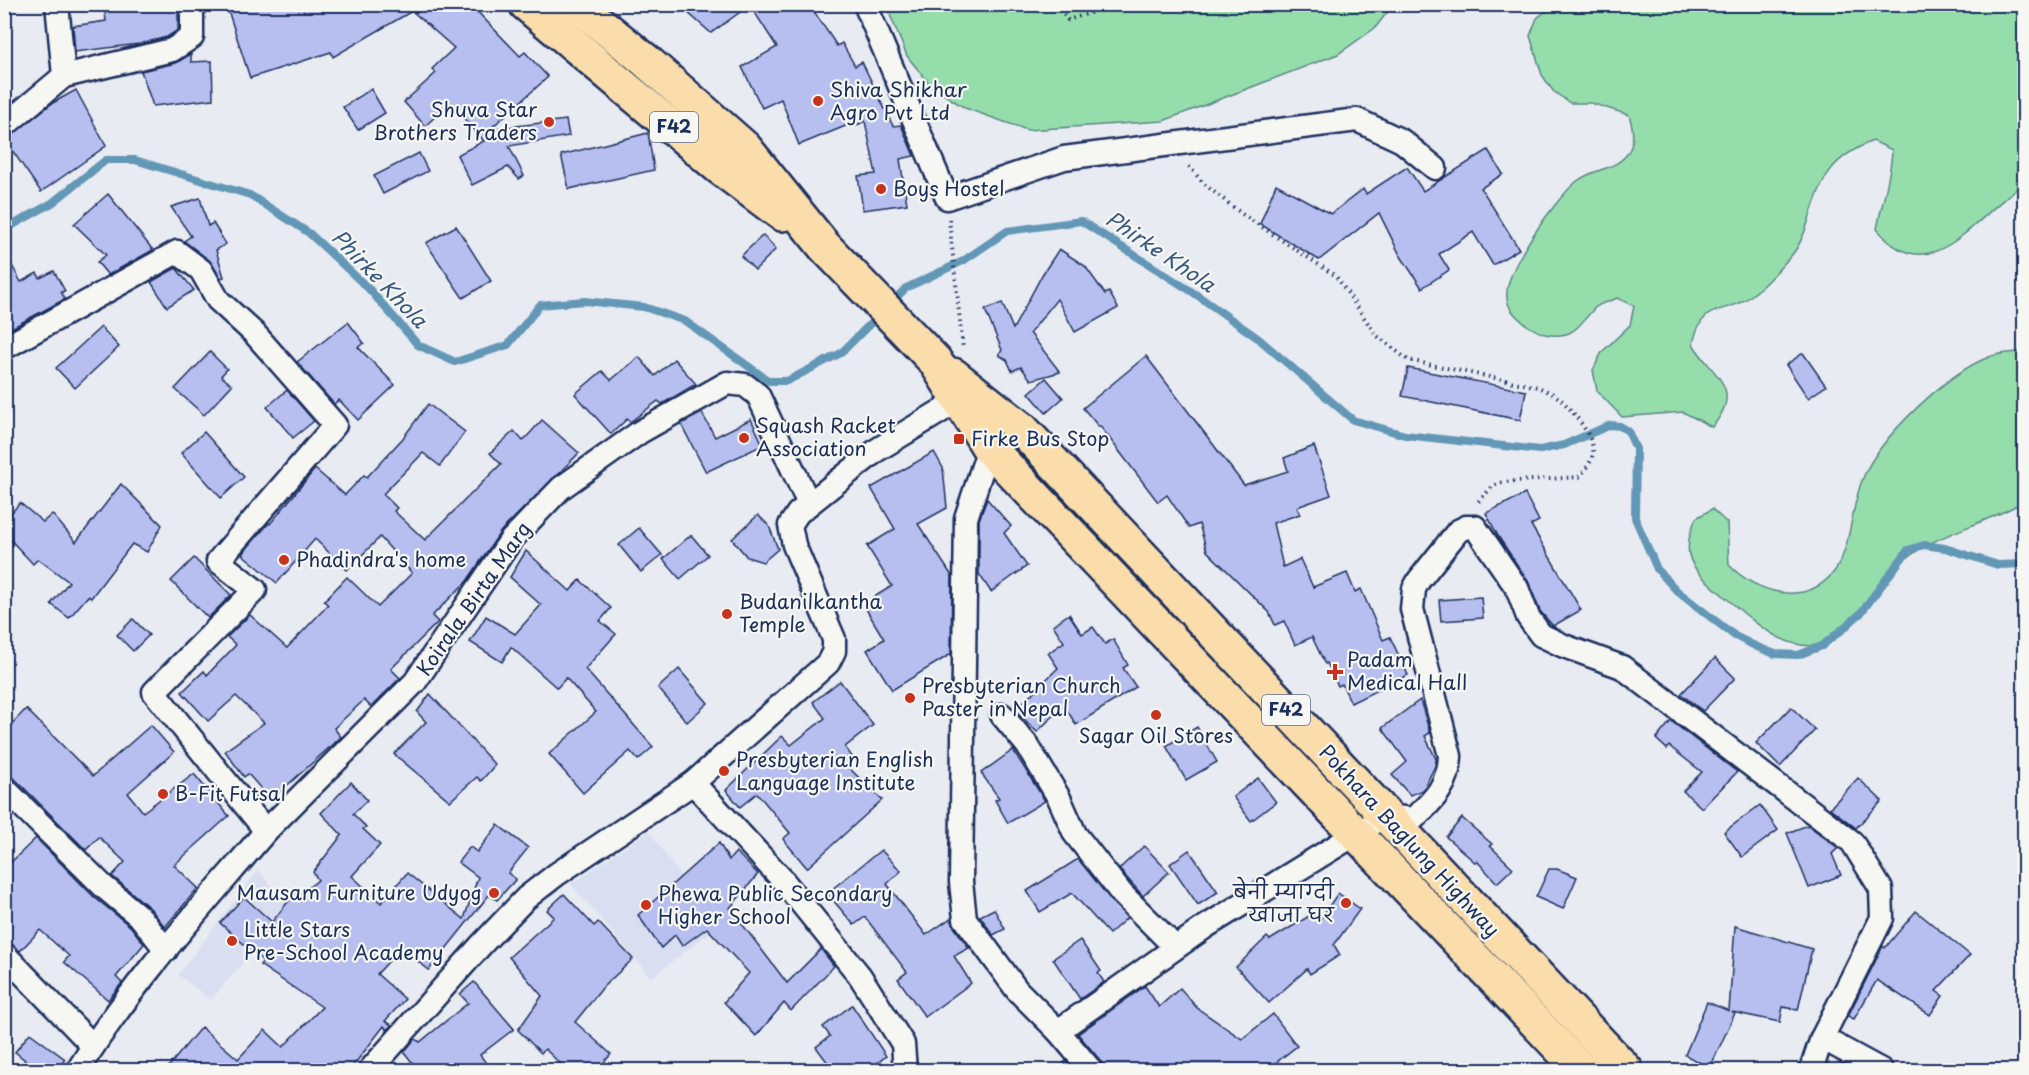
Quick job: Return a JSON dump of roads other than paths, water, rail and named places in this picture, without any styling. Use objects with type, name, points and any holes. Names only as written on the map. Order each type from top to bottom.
[{"type":"highway","name":"F42","points":[[526,4],[719,167],[824,246]]},
{"type":"highway","name":"F42","points":[[576,4],[645,60],[745,148],[824,246],[935,361],[959,400]]},
{"type":"highway","name":"Pokhara Baglung Highway","points":[[935,361],[1022,429],[1626,1071]]},
{"type":"highway","name":"Pokhara Baglung Highway","points":[[959,400],[989,447],[1581,1071]]},
{"type":"street","points":[[57,4],[64,76]]},
{"type":"street","points":[[4,126],[64,76],[172,50],[192,37],[192,4]]},
{"type":"street","points":[[865,4],[947,198],[1064,158],[1357,120],[1402,141],[1434,168]]},
{"type":"street","points":[[4,348],[177,252],[201,270],[218,300],[255,334],[335,425],[218,561],[255,590],[154,692],[266,831]]},
{"type":"street","name":"Koirala Birta Marg","points":[[78,1071],[93,1046],[166,950],[266,831],[415,682],[504,549],[561,489],[640,432],[727,383],[745,385],[758,395],[809,504]]},
{"type":"street","points":[[370,1071],[482,944],[526,898],[557,874],[693,783],[828,663],[834,651],[834,639],[794,545],[790,525],[809,504],[877,450],[959,400]]},
{"type":"street","points":[[989,447],[966,518],[961,882],[965,920],[1017,990],[1058,1031],[1091,1071]]},
{"type":"street","points":[[1058,1031],[1175,947],[1385,816],[1413,819],[1440,792],[1449,773],[1450,756],[1412,609],[1414,589],[1458,531],[1466,527],[1475,527],[1517,588],[1528,617],[1541,635],[1622,667],[1852,842],[1881,889],[1882,918],[1822,1038],[1811,1071]]},
{"type":"street","points":[[1002,716],[1027,745],[1059,798],[1075,834],[1122,894],[1175,947]]},
{"type":"street","points":[[693,783],[781,878],[860,976],[903,1044],[906,1071]]},
{"type":"street","points":[[4,788],[104,886],[141,918],[166,950]]},
{"type":"street","points":[[4,954],[93,1046]]},
{"type":"street","points":[[1822,1038],[1881,1071]]},
{"type":"waterway","name":"Phirke Khola","points":[[4,230],[52,203],[106,160],[135,160],[250,195],[309,233],[369,289],[418,345],[455,362],[508,345],[540,305],[584,301],[644,307],[685,321],[769,381],[787,381],[841,353],[881,313]]},
{"type":"waterway","name":"Phirke Khola","points":[[891,303],[906,288],[963,261],[1007,231],[1081,221],[1194,293],[1259,339],[1353,420],[1405,435],[1540,450],[1564,445],[1610,425],[1620,426],[1628,431],[1636,449],[1635,518],[1657,569],[1677,591],[1735,636],[1775,654],[1798,655],[1822,646],[1860,614],[1908,550],[1924,545],[1945,548],[1998,565],[2024,564]]},
{"type":"place","name":"Shiva Shikhar Agro Pvt Ltd","points":[[818,101]]},
{"type":"place","name":"Shuva Star Brothers Traders","points":[[549,122]]},
{"type":"place","name":"Boys Hostel","points":[[881,189]]},
{"type":"place","name":"Squash Racket Association","points":[[744,438]]},
{"type":"place","name":"Firke Bus Stop","points":[[959,439]]},
{"type":"place","name":"Phadindra's home","points":[[284,560]]},
{"type":"place","name":"Budanilkantha Temple","points":[[727,614]]},
{"type":"place","name":"Padam Medical Hall","points":[[1335,672]]},
{"type":"place","name":"Presbyterian Church Paster in Nepal","points":[[910,698]]},
{"type":"place","name":"Sagar Oil Stores","points":[[1156,715]]},
{"type":"place","name":"Presbyterian English Language Institute","points":[[724,771]]},
{"type":"place","name":"B-Fit Futsal","points":[[163,794]]},
{"type":"place","name":"Mausam Furniture Udyog","points":[[494,893]]},
{"type":"place","name":"बेनी म्याग्दी खाजा घर","points":[[1346,903]]},
{"type":"place","name":"Phewa Public Secondary Higher School","points":[[646,905]]},
{"type":"place","name":"Little Stars Pre-School Academy","points":[[232,941]]}]
